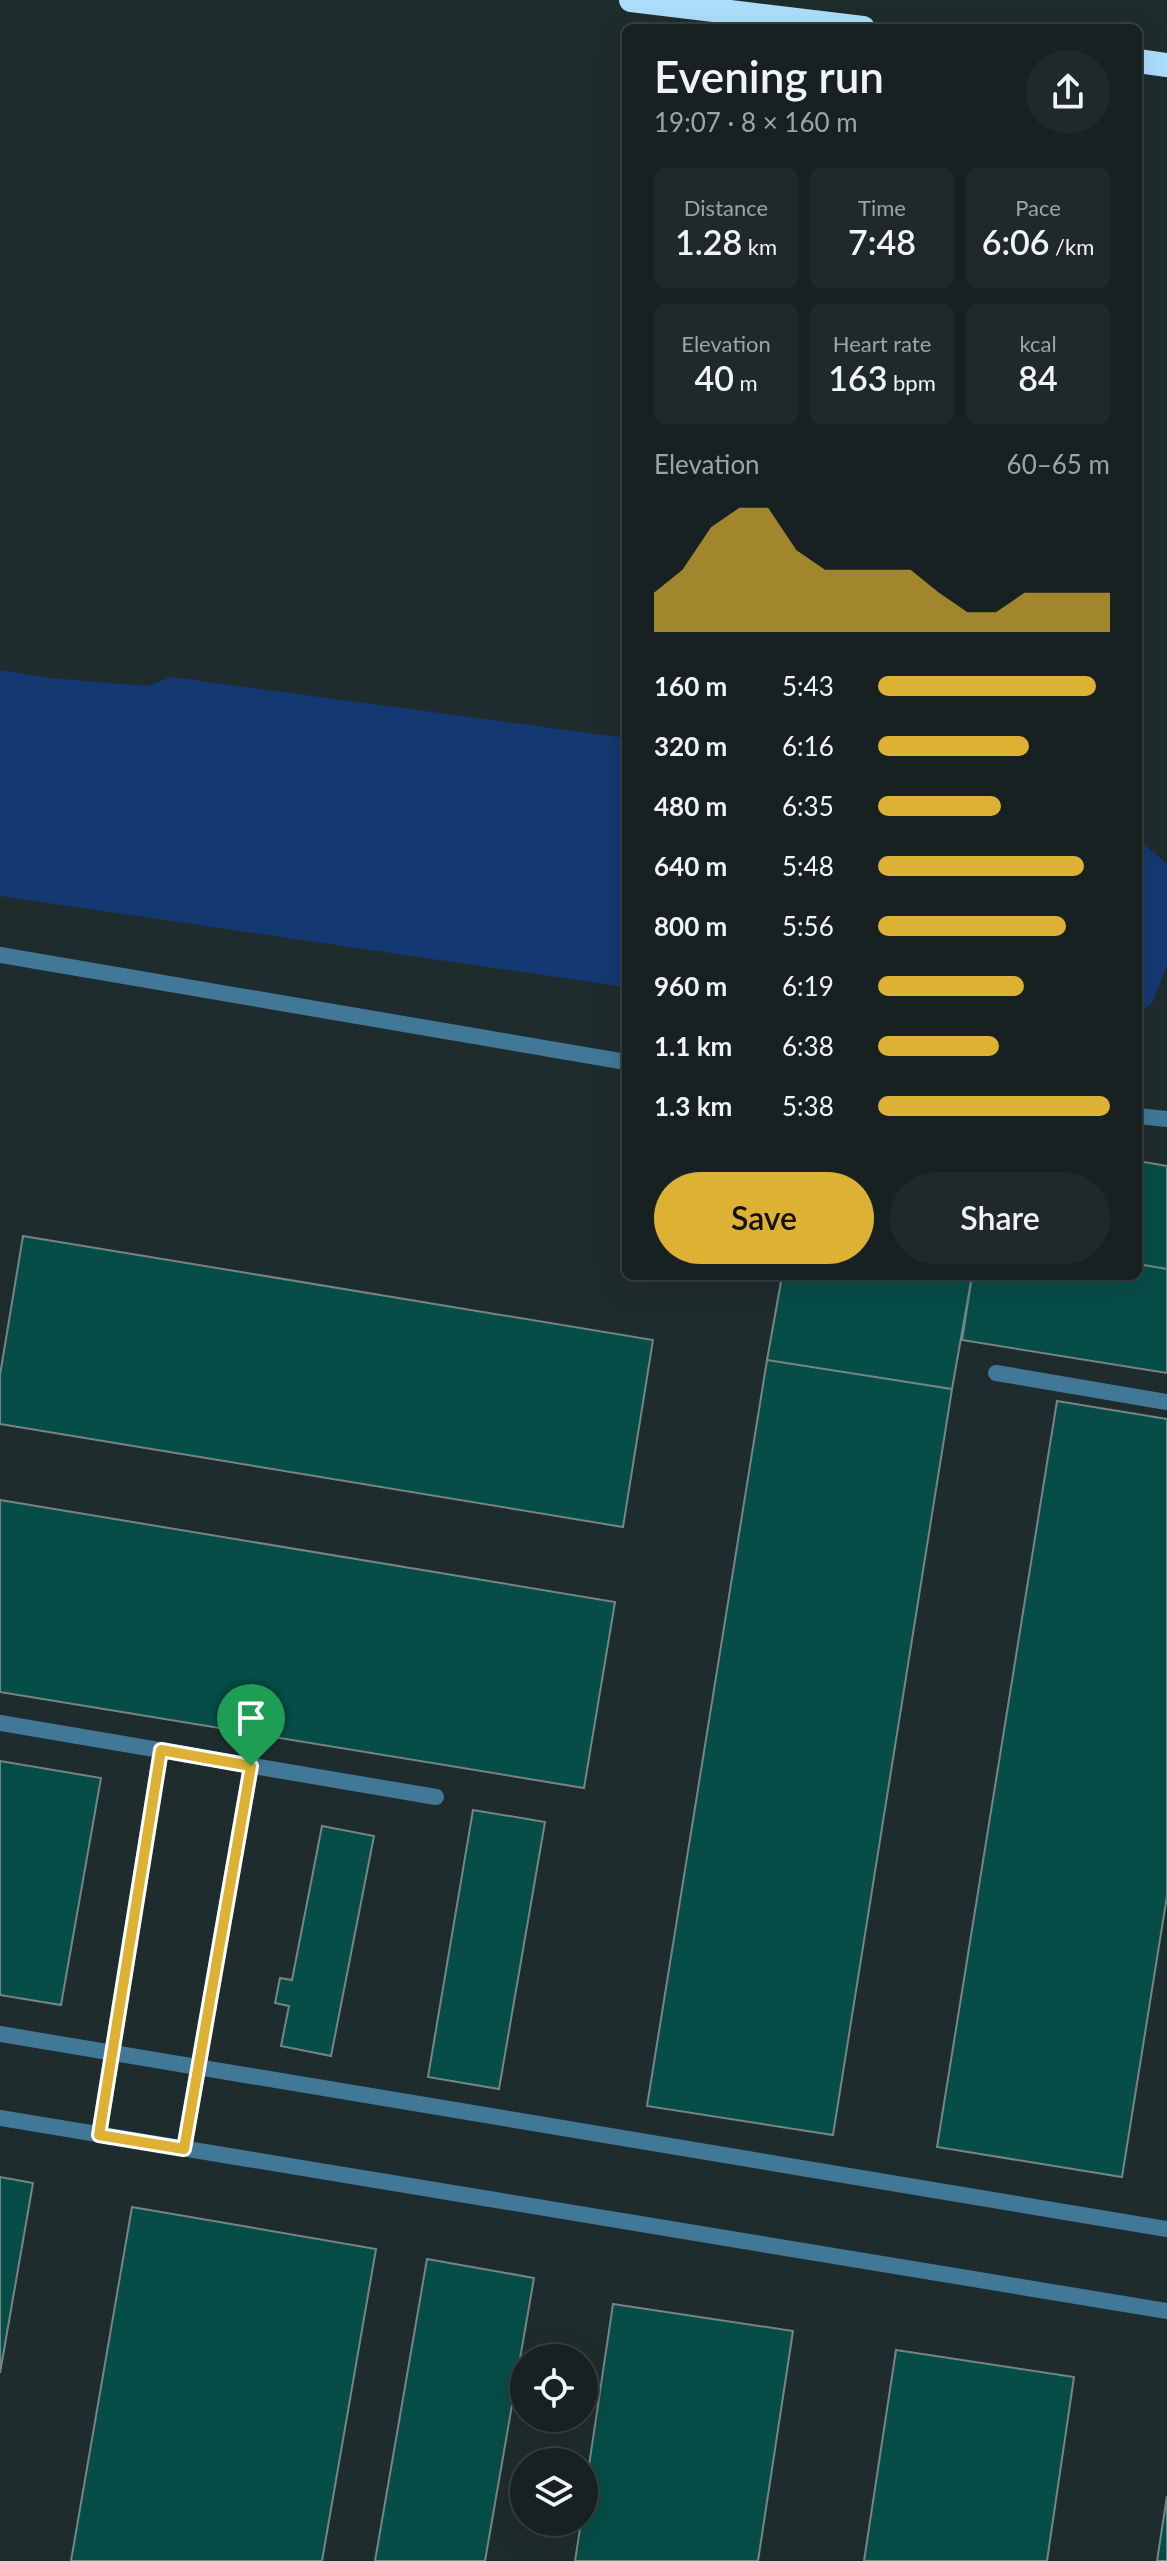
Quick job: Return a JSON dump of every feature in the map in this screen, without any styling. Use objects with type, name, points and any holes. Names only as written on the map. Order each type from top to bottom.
[{"type":"highway","points":[[631,0],[830,24]]},
{"type":"highway","points":[[1142,62],[1167,65]]},
{"type":"lane","points":[[0,955],[622,1061]]},
{"type":"lane","points":[[1142,1116],[1167,1119]]},
{"type":"lane","points":[[996,1373],[1167,1402]]},
{"type":"lane","points":[[0,1723],[436,1797]]},
{"type":"lane","points":[[99,2135],[161,1750]]},
{"type":"lane","points":[[184,2149],[251,1766]]},
{"type":"lane","points":[[0,2034],[1167,2229]]},
{"type":"lane","points":[[0,2118],[1167,2311]]},
{"type":"water","points":[[0,670],[49,678],[148,686],[171,677],[622,737],[622,986],[0,896]]},
{"type":"water","points":[[1142,842],[1167,864],[1167,966],[1152,1003],[1142,1011]]},
{"type":"building","points":[[1142,1162],[1167,1166],[1167,1269],[1142,1265]]},
{"type":"building","points":[[23,1236],[653,1340],[623,1527],[0,1424],[0,1375]]},
{"type":"building","points":[[1142,1265],[1167,1269],[1167,1373],[962,1340],[971,1280],[1142,1280]]},
{"type":"building","points":[[781,1280],[971,1280],[952,1389],[767,1360]]},
{"type":"building","points":[[767,1360],[952,1389],[833,2135],[647,2106]]},
{"type":"building","points":[[1057,1401],[1167,1419],[1167,1896],[1122,2177],[937,2147]]},
{"type":"building","points":[[0,1500],[615,1602],[584,1788],[0,1692]]},
{"type":"building","points":[[0,1761],[101,1778],[61,2005],[0,1995]]},
{"type":"building","points":[[473,1810],[545,1822],[499,2089],[428,2077]]},
{"type":"building","points":[[322,1826],[374,1836],[331,2056],[281,2046],[289,2006],[275,2003],[280,1978],[292,1980]]},
{"type":"building","points":[[0,2177],[33,2183],[0,2373]]},
{"type":"building","points":[[132,2207],[376,2249],[322,2561],[71,2561]]},
{"type":"building","points":[[427,2259],[534,2278],[523,2344],[510,2344],[510,2417],[485,2561],[375,2561]]},
{"type":"building","points":[[613,2304],[793,2331],[758,2561],[575,2561],[579,2536],[598,2536],[598,2448],[592,2448],[594,2432],[598,2432],[598,2405]]},
{"type":"building","points":[[896,2350],[1074,2377],[1047,2561],[864,2561]]},
{"type":"building","points":[[1167,2496],[1167,2561],[1157,2561]]},
{"type":"route","points":[[161,1750],[251,1766],[184,2149],[99,2135],[161,1750]]}]
